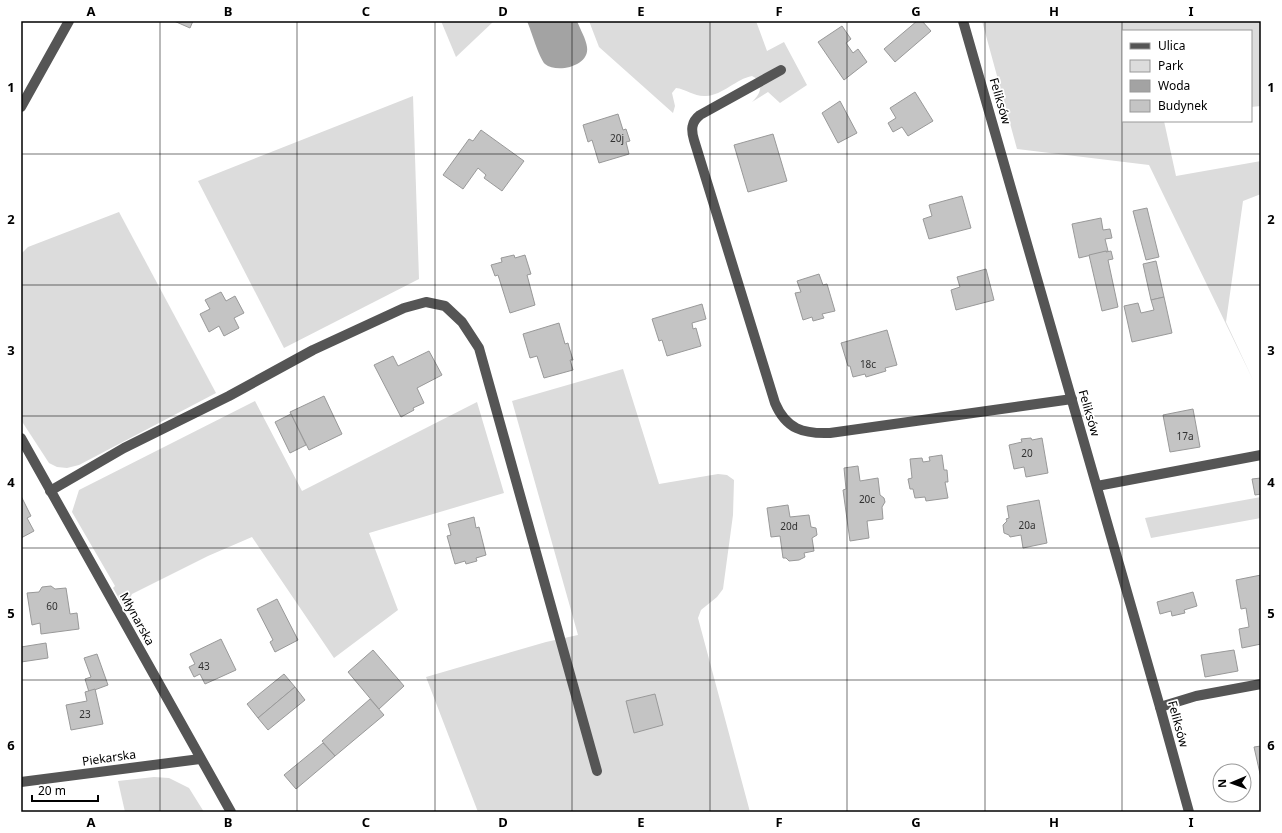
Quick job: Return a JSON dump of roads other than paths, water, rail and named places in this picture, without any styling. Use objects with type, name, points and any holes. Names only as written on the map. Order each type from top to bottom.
[{"type":"street","points":[[21,107],[69,21]]},
{"type":"street","name":"Feliksów","points":[[963,21],[1189,812]]},
{"type":"street","points":[[781,70],[700,115],[694,120],[692,126],[694,140],[775,403],[784,419],[793,426],[804,431],[830,433],[1072,400]]},
{"type":"street","points":[[50,491],[124,448],[229,396],[313,350],[404,308],[426,302],[445,306],[462,322],[479,348],[597,771]]},
{"type":"street","name":"Młynarska","points":[[21,438],[231,812]]},
{"type":"street","points":[[1097,486],[1261,455]]},
{"type":"street","points":[[1160,707],[1196,696],[1261,684]]},
{"type":"street","name":"Piekarska","points":[[21,782],[200,759]]},
{"type":"water","points":[[527,21],[577,21],[584,37],[587,47],[587,54],[578,63],[572,66],[564,68],[550,67],[543,61]]}]
